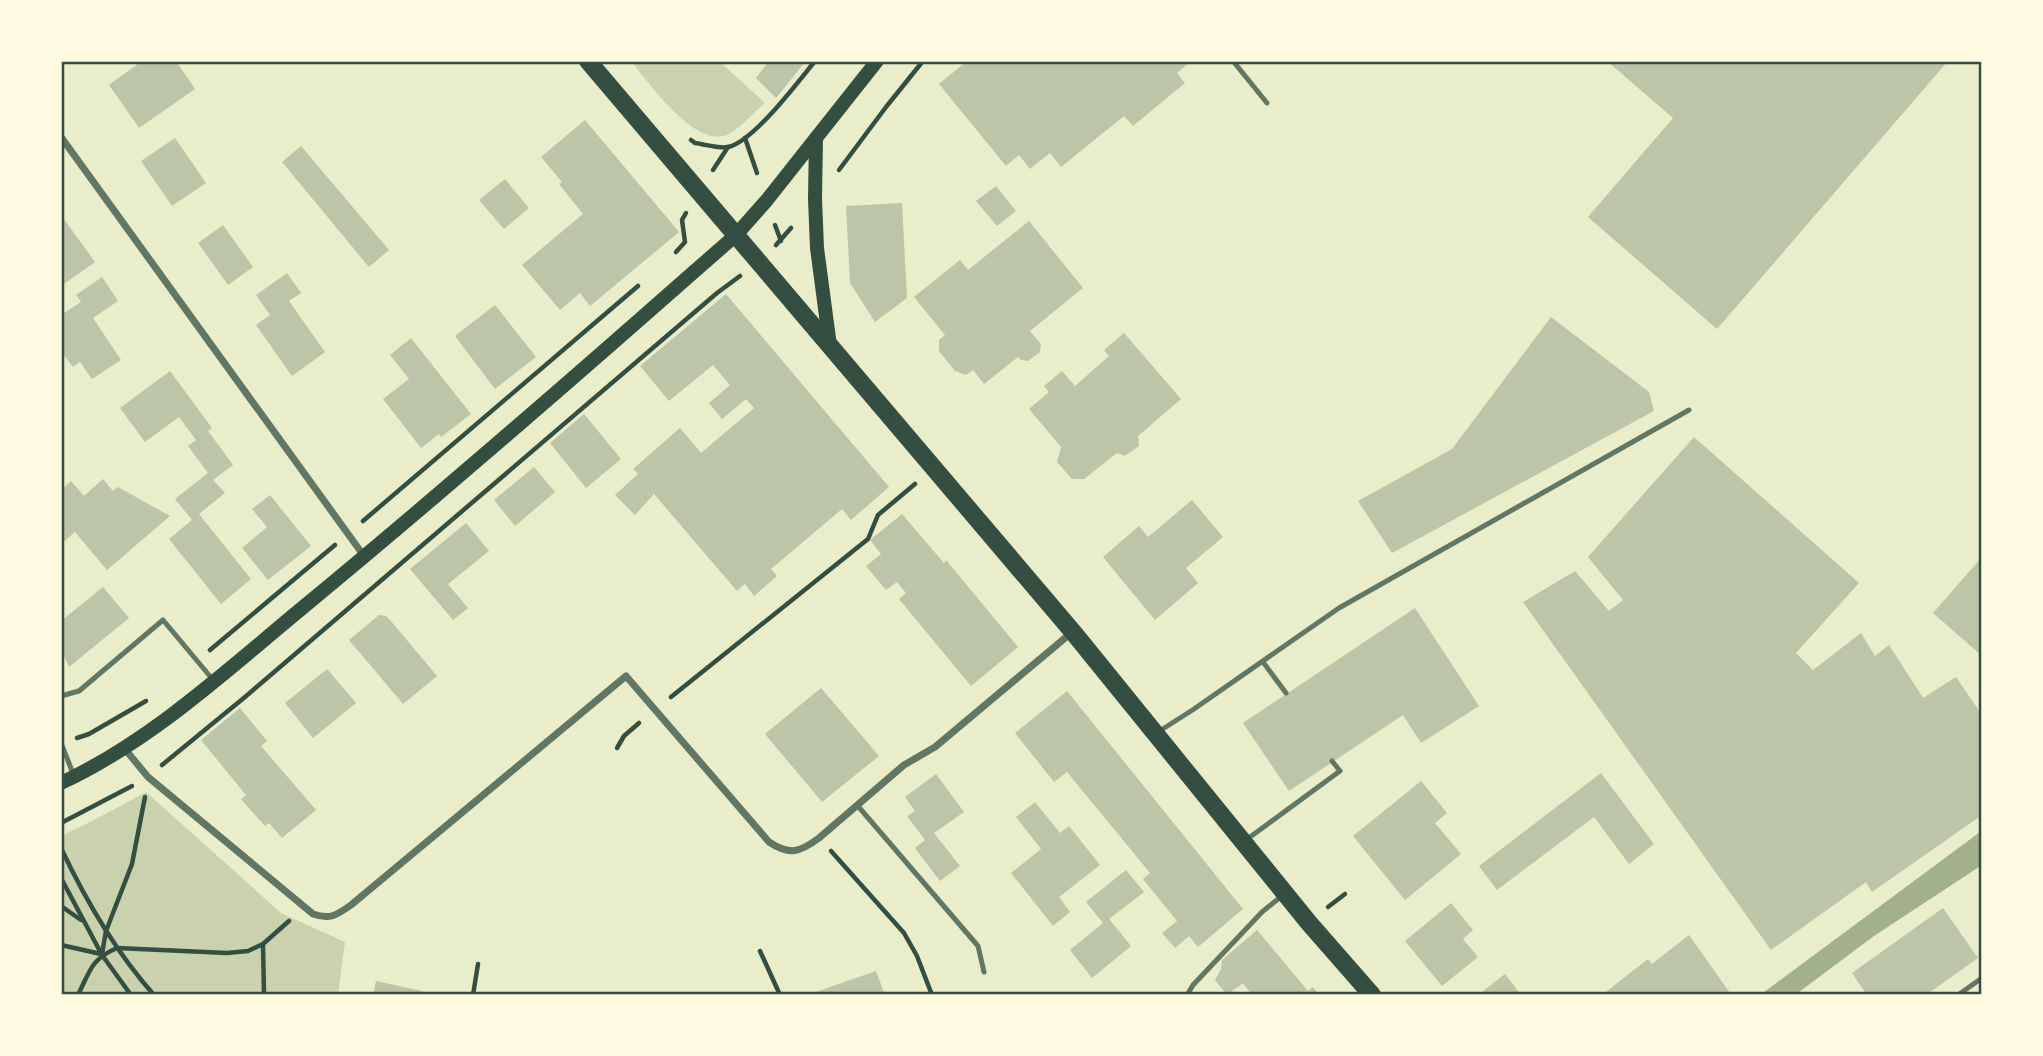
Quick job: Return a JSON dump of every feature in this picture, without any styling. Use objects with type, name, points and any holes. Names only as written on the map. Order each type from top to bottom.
[{"type":"main road","points":[[588,61],[1073,632],[1285,893],[1372,995]]},
{"type":"main road","points":[[68,780],[124,748],[214,681],[365,556],[736,235],[877,61]]},
{"type":"main road","points":[[816,138],[817,248],[830,346]]},
{"type":"street","points":[[61,137],[365,556]]},
{"type":"street","points":[[124,748],[148,776],[313,914],[324,918],[336,915],[351,905],[626,677],[769,842],[788,852],[806,847],[904,765],[935,747],[1073,632]]},
{"type":"lane","points":[[1233,61],[1267,103]]},
{"type":"lane","points":[[1155,734],[1339,608],[1689,410]]},
{"type":"lane","points":[[61,696],[79,691],[163,620],[214,681]]},
{"type":"lane","points":[[1263,662],[1286,693]]},
{"type":"lane","points":[[61,743],[68,780]]},
{"type":"lane","points":[[1243,842],[1340,771],[1332,761]]},
{"type":"lane","points":[[857,806],[978,946],[984,972]]},
{"type":"lane","points":[[1187,995],[1193,985],[1262,912],[1285,893]]},
{"type":"lane","points":[[1958,995],[1982,978]]},
{"type":"path","points":[[685,136],[695,143],[727,147],[745,138],[775,110],[815,61]]},
{"type":"path","points":[[848,160],[923,61]]},
{"type":"path","points":[[672,257],[685,242],[682,220]]},
{"type":"path","points":[[197,661],[642,283]]},
{"type":"path","points":[[61,823],[148,776],[245,697],[731,283]]},
{"type":"path","points":[[617,748],[624,736],[655,710],[869,539],[878,515],[934,468]]},
{"type":"path","points":[[61,743],[89,733],[154,697]]},
{"type":"path","points":[[102,955],[106,931],[132,864],[145,797]]},
{"type":"path","points":[[61,848],[106,931],[154,995]]},
{"type":"path","points":[[835,856],[904,933],[917,956],[932,995]]},
{"type":"path","points":[[61,878],[102,955],[131,995]]},
{"type":"path","points":[[61,906],[82,920]]},
{"type":"path","points":[[78,995],[92,966],[102,955],[117,948],[227,954],[248,951],[263,944],[289,921]]},
{"type":"path","points":[[61,944],[102,955]]},
{"type":"path","points":[[263,944],[264,995]]},
{"type":"path","points":[[760,951],[780,995]]},
{"type":"path","points":[[473,995],[478,964]]},
{"type":"shaded area","points":[[631,61],[719,61],[765,103],[727,135],[714,136],[701,132],[687,123],[661,98]]},
{"type":"shaded area","points":[[146,792],[281,913],[345,942],[338,995],[61,995],[61,836]]},
{"type":"shaded area","points":[[1980,832],[1982,865],[1874,936],[1795,995],[1760,995]]},
{"type":"building","points":[[142,61],[176,61],[195,89],[139,128],[109,85]]},
{"type":"building","points":[[769,61],[806,61],[776,98],[756,78]]},
{"type":"building","points":[[967,61],[1189,63],[1177,73],[1185,83],[1133,126],[1124,116],[1061,167],[1050,153],[1030,169],[1019,155],[1006,166],[939,84]]},
{"type":"building","points":[[1607,61],[1948,61],[1717,329],[1588,217],[1673,118]]},
{"type":"building","points":[[585,120],[679,232],[590,306],[580,293],[560,310],[522,265],[583,214],[541,157]]},
{"type":"building","points":[[175,138],[206,183],[172,206],[141,161]]},
{"type":"building","points":[[301,146],[389,250],[369,267],[282,162]]},
{"type":"building","points":[[505,179],[529,208],[504,229],[479,200]]},
{"type":"building","points":[[996,186],[1016,211],[997,226],[976,201]]},
{"type":"building","points":[[902,203],[907,298],[875,322],[850,283],[846,206]]},
{"type":"building","points":[[61,215],[95,262],[61,286]]},
{"type":"building","points":[[1029,221],[1083,288],[1030,331],[1041,344],[1040,352],[1028,361],[1018,357],[984,384],[973,370],[966,375],[955,371],[939,351],[939,340],[945,335],[914,297],[960,260],[968,270]]},
{"type":"building","points":[[223,225],[253,267],[228,285],[198,243]]},
{"type":"building","points":[[287,273],[301,293],[289,301],[325,352],[292,376],[256,325],[270,315],[256,295]]},
{"type":"building","points":[[102,277],[118,301],[93,318],[121,360],[92,379],[80,362],[73,367],[61,351],[61,315],[81,302],[76,295]]},
{"type":"building","points":[[726,294],[889,487],[851,520],[842,509],[771,569],[777,576],[754,596],[745,584],[737,591],[654,494],[635,515],[615,495],[638,474],[633,469],[680,428],[701,453],[754,408],[746,399],[722,419],[709,403],[730,385],[713,365],[669,401],[640,366]]},
{"type":"building","points":[[495,305],[536,357],[495,389],[455,336]]},
{"type":"building","points":[[1551,317],[1649,392],[1654,411],[1392,553],[1358,501],[1452,449]]},
{"type":"building","points":[[1124,333],[1181,399],[1138,436],[1139,446],[1125,456],[1117,453],[1084,479],[1072,479],[1057,462],[1061,447],[1029,409],[1049,392],[1044,386],[1062,371],[1075,386],[1109,356],[1104,350]]},
{"type":"building","points":[[411,338],[471,414],[441,437],[439,434],[421,448],[383,399],[409,379],[390,355]]},
{"type":"building","points":[[170,371],[212,428],[208,431],[233,465],[213,480],[225,493],[199,514],[251,579],[221,604],[169,539],[192,520],[175,499],[208,473],[188,446],[196,440],[179,417],[145,442],[120,408]]},
{"type":"building","points":[[584,414],[621,459],[586,488],[550,443]]},
{"type":"building","points":[[1694,437],[1859,583],[1796,653],[1813,670],[1861,633],[1875,656],[1889,645],[1923,698],[1956,677],[1982,715],[1982,815],[1872,892],[1866,882],[1771,950],[1523,602],[1575,571],[1609,611],[1623,600],[1588,557]]},
{"type":"building","points":[[534,467],[555,492],[515,526],[494,500]]},
{"type":"building","points":[[103,479],[113,491],[118,487],[170,516],[107,570],[75,532],[61,544],[61,490],[71,481],[84,496]]},
{"type":"building","points":[[270,495],[311,546],[268,580],[242,548],[267,527],[252,509]]},
{"type":"building","points":[[1192,500],[1223,537],[1186,568],[1198,583],[1155,620],[1103,557],[1139,526],[1148,537]]},
{"type":"building","points":[[902,514],[944,563],[946,560],[1018,647],[971,686],[899,599],[906,593],[897,582],[886,590],[866,566],[881,554],[870,540]]},
{"type":"building","points":[[466,523],[489,551],[448,584],[468,608],[453,620],[410,569]]},
{"type":"building","points":[[1982,557],[1982,656],[1933,613]]},
{"type":"building","points":[[103,587],[129,618],[69,667],[61,649],[61,621]]},
{"type":"building","points":[[1415,608],[1479,706],[1421,743],[1403,715],[1289,791],[1243,723]]},
{"type":"building","points":[[379,615],[390,620],[437,676],[403,704],[349,640]]},
{"type":"building","points":[[327,669],[356,703],[313,738],[285,703]]},
{"type":"building","points":[[821,688],[879,756],[822,802],[765,734]]},
{"type":"building","points":[[1067,691],[1243,909],[1198,947],[1189,936],[1175,948],[1162,933],[1177,921],[1143,879],[1150,873],[1067,772],[1054,782],[1015,733]]},
{"type":"building","points":[[240,708],[267,741],[261,746],[316,810],[282,838],[269,823],[265,826],[241,799],[246,795],[201,740]]},
{"type":"building","points":[[1601,773],[1654,844],[1629,864],[1594,817],[1497,890],[1479,866]]},
{"type":"building","points":[[936,774],[964,812],[934,833],[960,866],[940,881],[915,848],[925,840],[907,816],[915,811],[905,797]]},
{"type":"building","points":[[1421,781],[1447,813],[1435,823],[1461,854],[1405,900],[1353,836]]},
{"type":"building","points":[[1035,802],[1060,833],[1069,826],[1100,865],[1059,897],[1070,912],[1053,926],[1011,873],[1041,849],[1016,817]]},
{"type":"building","points":[[1126,870],[1144,892],[1109,919],[1131,946],[1092,978],[1070,950],[1103,923],[1086,902]]},
{"type":"building","points":[[1451,903],[1473,930],[1463,939],[1478,957],[1442,986],[1405,941]]},
{"type":"building","points":[[1943,908],[1978,958],[1926,995],[1867,995],[1852,973]]},
{"type":"building","points":[[1257,930],[1308,991],[1313,987],[1319,995],[1252,995],[1243,983],[1227,995],[1215,980],[1222,960]]},
{"type":"building","points":[[1689,935],[1730,993],[1728,995],[1602,995],[1648,959],[1652,964]]},
{"type":"building","points":[[876,971],[885,995],[810,995],[810,994]]},
{"type":"building","points":[[1505,974],[1521,995],[1478,995]]},
{"type":"building","points":[[376,981],[436,994],[436,995],[373,995]]}]
